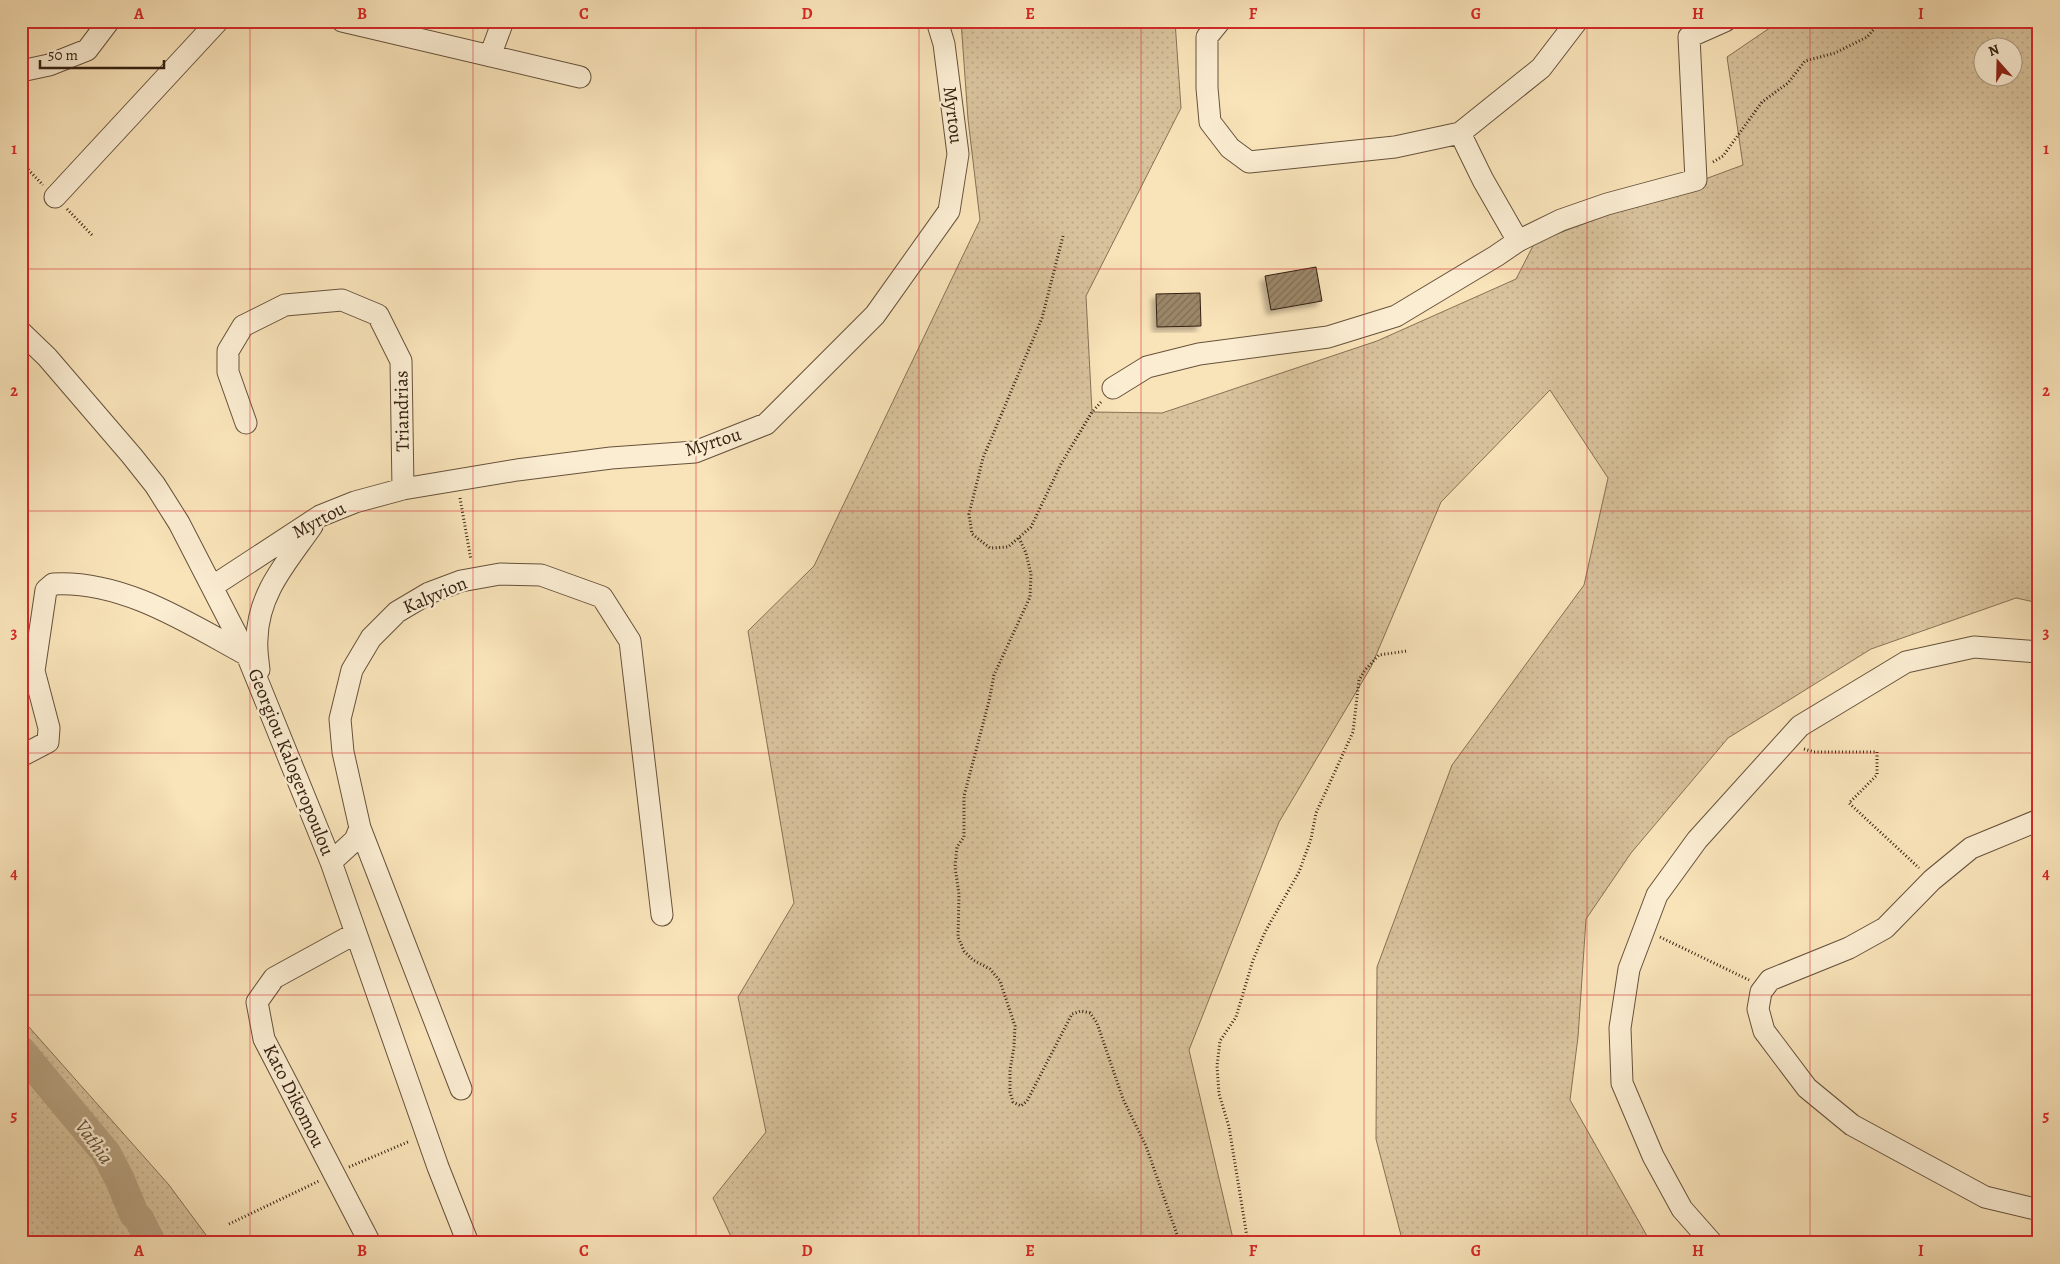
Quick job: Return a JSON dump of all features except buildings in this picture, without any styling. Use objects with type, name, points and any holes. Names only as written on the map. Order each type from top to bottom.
[{"type":"street","points":[[21,71],[49,65],[87,50],[109,21]]},
{"type":"street","points":[[55,197],[218,21]]},
{"type":"street","points":[[342,21],[580,77]]},
{"type":"street","points":[[490,56],[503,21]]},
{"type":"street","name":"Myrtou","points":[[213,586],[320,516],[355,502],[403,489],[517,470],[611,458],[695,452],[766,424],[875,315],[949,211],[958,154],[944,44],[937,21]]},
{"type":"street","points":[[1220,21],[1207,37],[1207,88],[1210,122],[1230,148],[1248,162],[1395,148],[1460,132],[1541,68],[1577,21]]},
{"type":"street","points":[[1113,388],[1147,367],[1182,358],[1199,354],[1328,337],[1396,316],[1518,241],[1561,220],[1607,204],[1696,180],[1689,37],[1725,21]]},
{"type":"street","points":[[1460,132],[1482,180],[1518,241]]},
{"type":"street","name":"Triandrias","points":[[246,423],[228,372],[228,351],[243,326],[285,305],[342,300],[378,315],[401,361],[403,489]]},
{"type":"street","name":"Georgiou Kalogeropoulou","points":[[21,332],[47,357],[155,485],[179,523],[247,655],[331,862],[438,1168],[468,1243]]},
{"type":"street","points":[[261,687],[256,639],[262,608],[282,565],[320,516]]},
{"type":"street","name":"Kalyvion","points":[[461,1089],[360,828],[343,752],[340,719],[352,670],[371,638],[397,612],[429,594],[461,580],[500,574],[541,574],[602,597],[630,641],[662,915]]},
{"type":"street","points":[[21,756],[48,742],[49,728],[34,671],[46,590],[53,584],[113,590],[178,618],[247,655]]},
{"type":"street","points":[[1712,1243],[1682,1209],[1653,1156],[1622,1083],[1620,1028],[1629,969],[1657,894],[1696,840],[1800,726],[1906,662],[1974,647],[2039,652]]},
{"type":"street","points":[[2039,820],[1971,848],[1932,880],[1885,928],[1849,948],[1770,980],[1761,992],[1758,1009],[1764,1031],[1807,1088],[1852,1125],[1985,1197],[2039,1210]]},
{"type":"street","points":[[331,862],[355,840],[360,828]]},
{"type":"street","name":"Kato Dikomou","points":[[356,933],[274,978],[258,1002],[264,1039],[370,1243]]},
{"type":"path","points":[[1695,172],[1723,156],[1762,102],[1788,83],[1805,62],[1835,53],[1866,36],[1881,21]]},
{"type":"path","points":[[1063,236],[1042,318],[983,458],[969,514],[972,534],[990,548],[1008,547],[1031,527],[1061,464],[1092,412],[1113,388]]},
{"type":"path","points":[[460,500],[475,578]]},
{"type":"path","points":[[1019,538],[1026,553],[1031,574],[1030,597],[994,675],[964,796],[964,837],[957,847],[955,867],[959,894],[958,937],[964,951],[973,960],[990,969],[1000,981],[1006,996],[1015,1026],[1010,1070],[1010,1092],[1013,1102],[1021,1106],[1027,1101],[1072,1014],[1080,1011],[1090,1013],[1097,1022],[1123,1099],[1146,1146],[1180,1243]]},
{"type":"path","points":[[1248,1243],[1229,1127],[1219,1094],[1217,1066],[1220,1040],[1236,1017],[1253,960],[1265,932],[1299,872],[1311,839],[1316,813],[1353,732],[1359,680],[1365,670],[1379,655],[1406,651]]},
{"type":"path","points":[[1784,744],[1814,752],[1877,752],[1877,775],[1849,803],[1932,880]]},
{"type":"path","points":[[1644,929],[1765,987]]},
{"type":"shaded area","points":[[961,21],[1175,21],[1181,108],[1086,296],[1092,412],[1162,413],[1377,341],[1516,279],[1535,242],[1743,165],[1727,57],[1780,21],[2039,21],[2039,603],[2016,598],[1871,649],[1728,738],[1631,853],[1586,919],[1578,1037],[1570,1100],[1651,1243],[1403,1243],[1376,1139],[1377,967],[1452,765],[1584,585],[1608,478],[1550,390],[1441,502],[1371,667],[1279,822],[1189,1050],[1234,1243],[734,1243],[713,1198],[766,1132],[738,997],[794,903],[748,631],[814,566],[980,220],[968,119]]},
{"type":"shaded area","points":[[21,1018],[169,1185],[212,1243],[21,1243]]},
{"type":"waterway","name":"Vathia","points":[[21,1051],[106,1153],[134,1214],[139,1219],[151,1243]]}]
